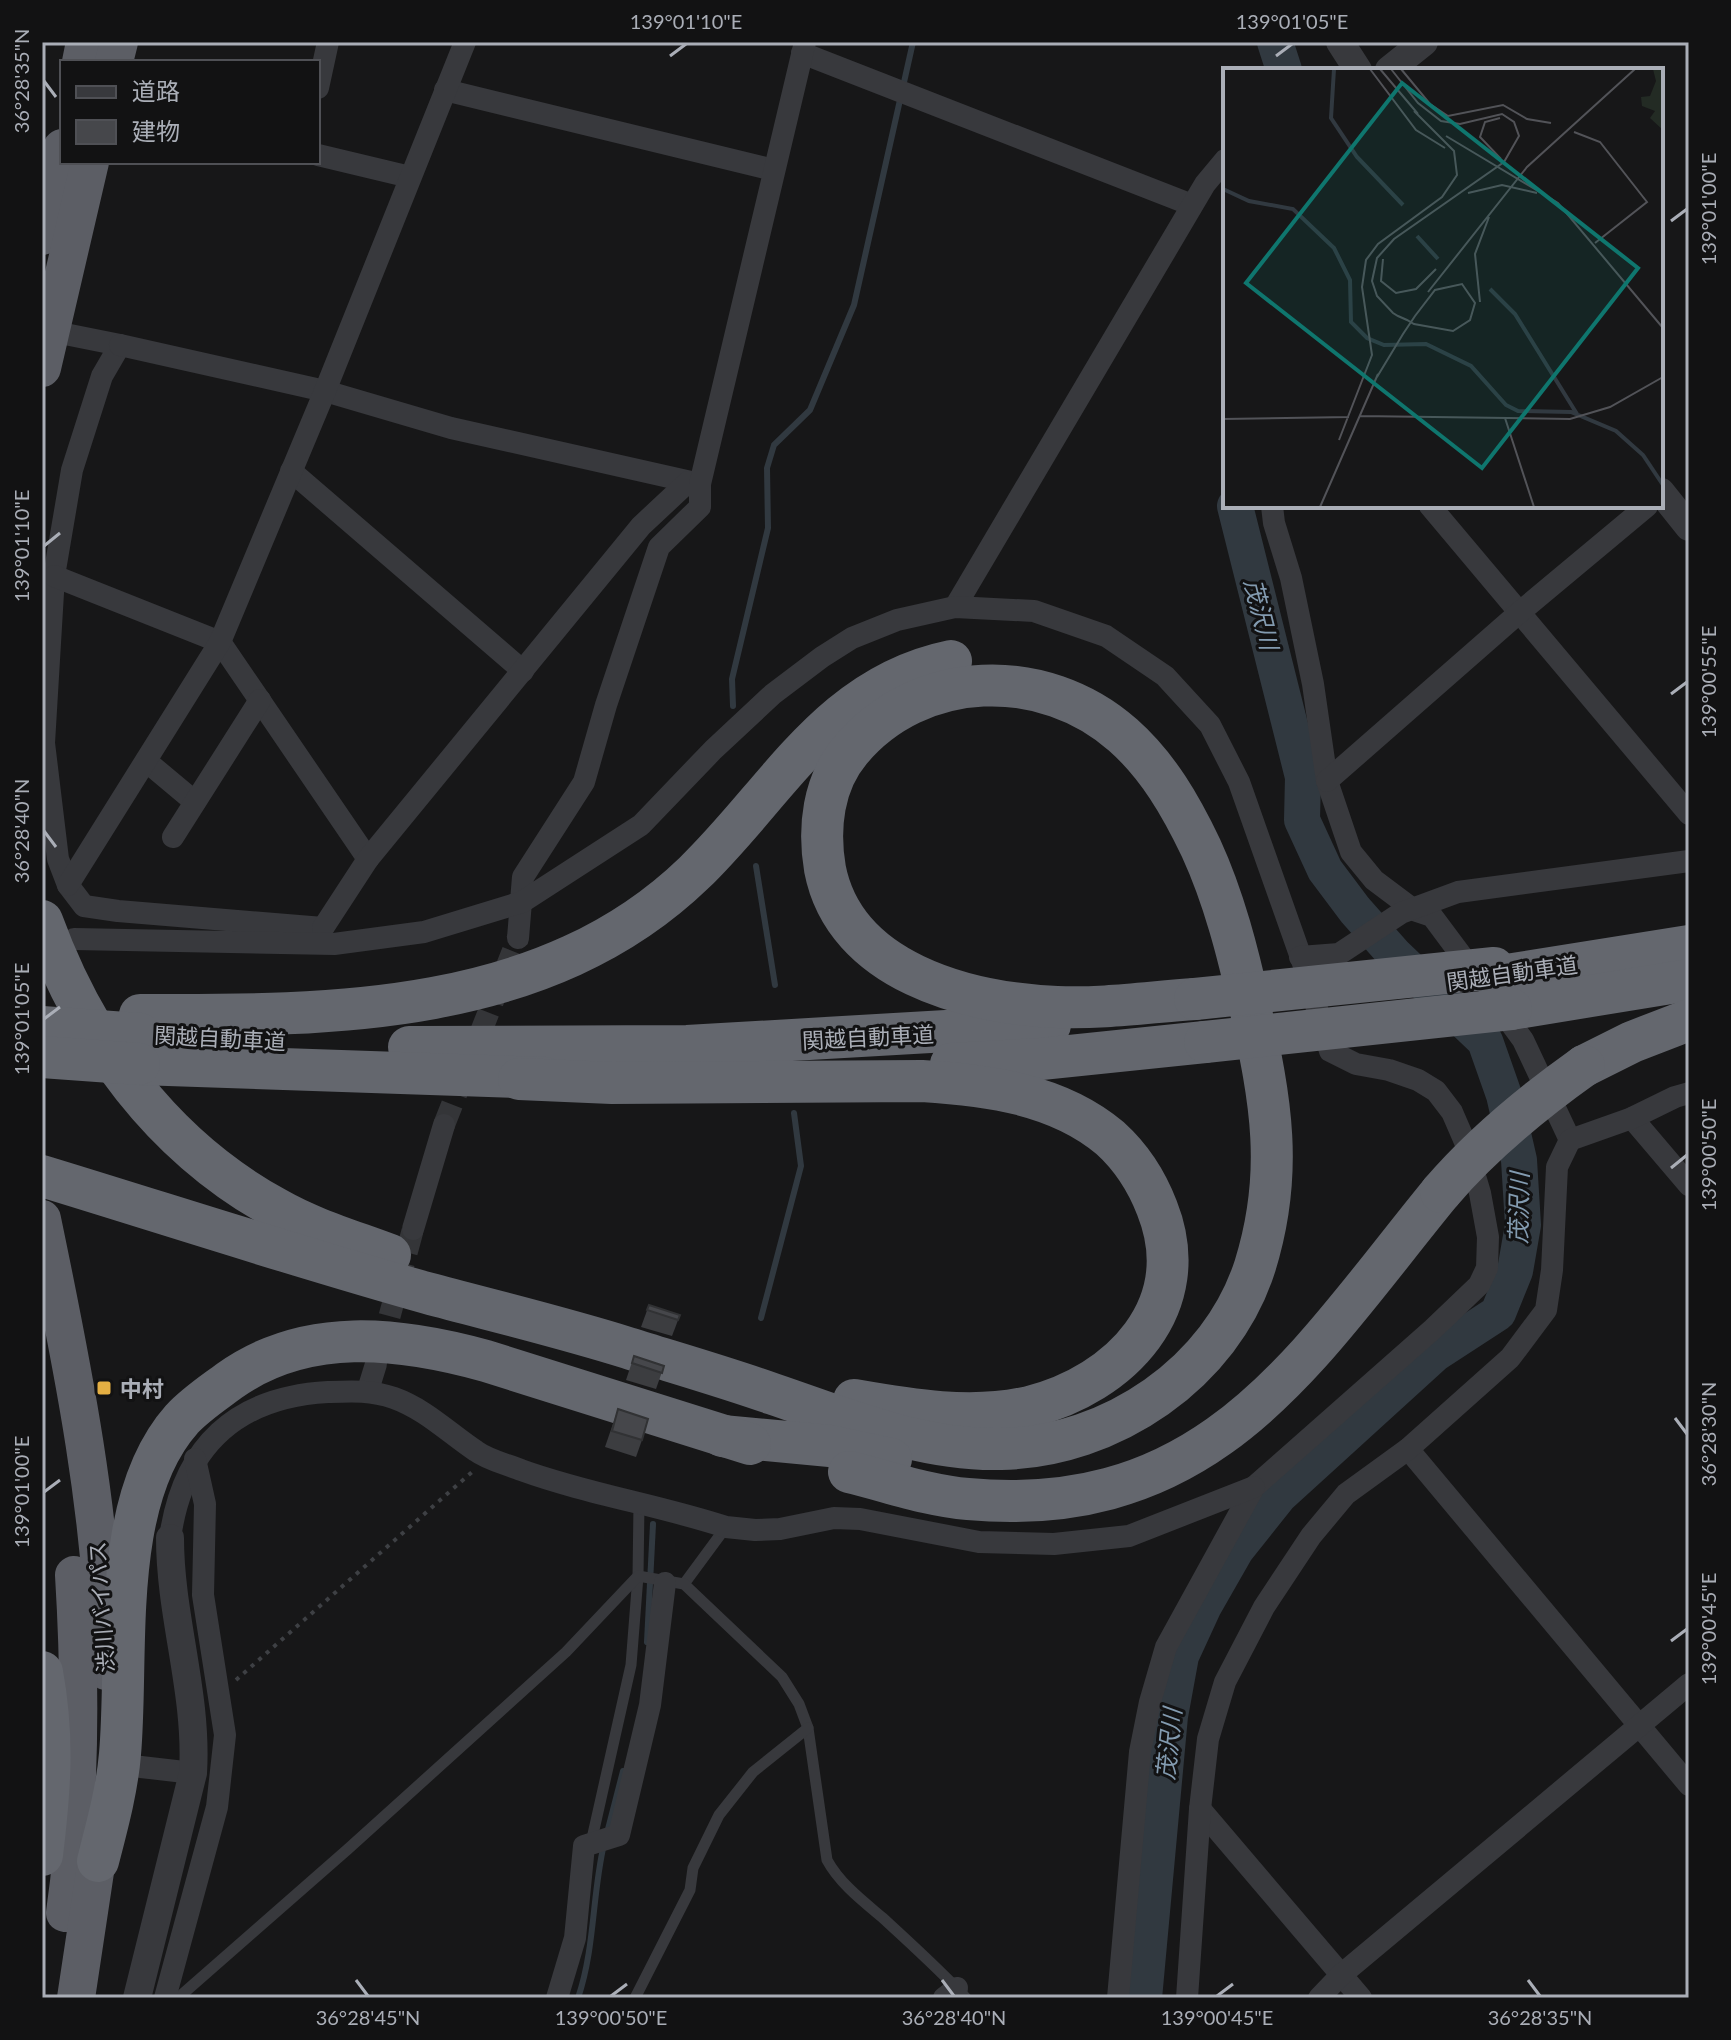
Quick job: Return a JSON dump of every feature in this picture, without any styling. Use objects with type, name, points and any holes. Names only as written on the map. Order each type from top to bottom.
[{"type":"highway","points":[[42,236],[60,157]]},
{"type":"highway","points":[[42,368],[46,330],[89,164]]},
{"type":"highway","points":[[42,1015],[140,1038],[312,1013],[393,1006],[483,987],[563,960],[610,935],[652,907],[693,874],[823,729],[893,679],[932,665],[969,658],[1010,657],[1081,675],[1114,693],[1145,717],[1195,778],[1234,855],[1269,962],[1291,1081],[1299,1162],[1297,1202],[1290,1243],[1259,1324],[1212,1387],[1158,1428],[1091,1461],[1050,1470],[1003,1474],[959,1473],[830,1446],[722,1436]]},
{"type":"highway","points":[[42,1199],[138,1216],[560,1326],[739,1382],[871,1428],[960,1448],[1005,1449],[1046,1445],[1073,1438],[1122,1418],[1154,1399],[1187,1373],[1211,1347],[1233,1315],[1250,1281],[1269,1204],[1273,1162],[1268,1084],[1241,965],[1209,866],[1168,786],[1142,753],[1117,729],[1086,709],[1055,694],[1023,686],[988,683],[939,693],[900,709],[875,727],[848,753],[832,781],[824,808],[821,844],[827,879],[839,909],[859,936],[881,956],[910,973],[943,986],[1015,1004],[1199,1018]]},
{"type":"highway","points":[[58,930],[71,991],[98,1041],[162,1121],[232,1183],[280,1211],[433,1271],[560,1326]]},
{"type":"highway","name":"関越自動車道","points":[[42,1057],[140,1038],[411,1047],[687,1046],[1199,1018],[1500,985],[1687,958]]},
{"type":"highway","name":"関越自動車道","points":[[42,1027],[519,1079],[686,1076],[1041,1059],[1199,1018]]},
{"type":"highway","points":[[98,1861],[113,1802],[120,1753],[126,1607],[138,1510],[148,1478],[163,1446],[182,1419],[208,1396],[264,1359],[296,1348],[368,1340],[445,1350],[722,1436],[846,1471],[963,1499],[1011,1502],[1058,1500],[1101,1492],[1143,1478],[1184,1459],[1262,1404],[1349,1307],[1464,1166],[1514,1120],[1584,1066],[1632,1042],[1689,1020]]},
{"type":"highway","points":[[519,1079],[612,1083],[922,1081],[1009,1091],[1079,1118],[1109,1138],[1134,1165],[1152,1195],[1163,1224],[1168,1258],[1165,1292],[1150,1326],[1128,1353],[1098,1378],[1065,1396],[1027,1407],[990,1412],[941,1412],[739,1382]]},
{"type":"highway","points":[[42,1176],[138,1216],[425,1314],[479,1340],[536,1376]]},
{"type":"highway","name":"渋川バイパス","points":[[42,1219],[84,1440],[99,1552],[105,1641],[107,1724],[103,1812],[76,1998]]},
{"type":"highway","name":"渋川バイパス","points":[[42,1349],[63,1476],[79,1647],[79,1729],[70,1878],[49,1998]]},
{"type":"highway","points":[[42,1672],[52,1754],[42,1855]]},
{"type":"street","points":[[320,79],[328,42]]},
{"type":"street","points":[[68,885],[220,642],[465,42]]},
{"type":"street","points":[[1340,42],[1357,68]]},
{"type":"street","points":[[1392,68],[1424,42]]},
{"type":"street","points":[[518,938],[523,877],[584,782],[606,705],[659,547],[700,507],[694,483],[803,48],[1192,205]]},
{"type":"street","points":[[445,90],[774,170]]},
{"type":"street","points":[[320,155],[410,177]]},
{"type":"street","points":[[955,607],[1192,205],[1223,162]]},
{"type":"street","points":[[46,330],[325,391],[451,428],[694,483]]},
{"type":"street","points":[[120,345],[102,376],[72,470],[54,576],[44,743],[58,859],[68,885],[84,906],[328,936]]},
{"type":"street","points":[[291,471],[523,671]]},
{"type":"street","points":[[328,936],[368,859],[641,526],[694,483]]},
{"type":"street","points":[[1663,502],[1689,527]]},
{"type":"street","points":[[1272,508],[1291,578],[1313,684],[1327,781],[1351,852],[1407,912],[1432,916],[1523,1040],[1570,1140]]},
{"type":"street","points":[[1432,508],[1689,814]]},
{"type":"street","points":[[1327,781],[1520,612],[1645,508]]},
{"type":"street","points":[[54,576],[220,642],[368,859]]},
{"type":"street","points":[[58,930],[328,936],[424,932],[522,902],[641,825],[713,750],[773,694],[822,657],[852,638],[897,620],[955,607],[1034,611],[1106,636],[1165,676],[1210,725],[1239,782],[1330,1051],[1356,1064],[1389,1070],[1418,1080],[1436,1091],[1452,1112],[1465,1142],[1480,1193],[1488,1237],[1487,1268],[1479,1285],[1433,1329],[1254,1487],[1166,1647],[1140,1752],[1118,1998]]},
{"type":"street","points":[[173,837],[260,700]]},
{"type":"street","points":[[146,761],[195,802]]},
{"type":"street","points":[[1300,957],[1339,954],[1407,912],[1458,892],[1689,861]]},
{"type":"street","points":[[1187,1998],[1208,1739],[1225,1682],[1264,1607],[1311,1536],[1346,1494],[1408,1449],[1510,1358],[1546,1310],[1552,1270],[1557,1167],[1570,1140],[1689,1093]]},
{"type":"street","points":[[1632,1118],[1689,1185]]},
{"type":"street","points":[[413,1229],[444,1125]]},
{"type":"street","points":[[368,1390],[376,1364]]},
{"type":"street","points":[[137,1998],[193,1773],[195,1743],[170,1573],[174,1511],[195,1459],[210,1441],[234,1421],[260,1405],[297,1394],[368,1390],[397,1399],[423,1413],[479,1453],[525,1471],[726,1527],[755,1530],[780,1529],[834,1518],[860,1519],[979,1542],[1054,1544],[1129,1536],[1254,1487]]},
{"type":"street","points":[[1408,1449],[1689,1785]]},
{"type":"street","points":[[165,1998],[217,1807],[225,1735],[203,1595],[205,1504],[195,1459]]},
{"type":"street","points":[[557,1998],[575,1938],[584,1846],[619,1835],[650,1705],[670,1583]]},
{"type":"street","points":[[1319,1998],[1341,1975],[1689,1684]]},
{"type":"street","points":[[141,1767],[193,1773]]},
{"type":"street","points":[[1200,1809],[1361,1998]]},
{"type":"lane","points":[[591,1844],[631,1665],[638,1577],[639,1504]]},
{"type":"lane","points":[[670,1583],[726,1527]]},
{"type":"lane","points":[[638,1577],[670,1583],[782,1677],[799,1704],[808,1728],[827,1860],[832,1869],[956,1995]]},
{"type":"lane","points":[[178,1998],[566,1652],[638,1577]]},
{"type":"lane","points":[[635,1998],[690,1890],[693,1868],[719,1815],[753,1772],[808,1728]]},
{"type":"path","points":[[219,1695],[489,1457]]},
{"type":"building","points":[[649,1305],[680,1315],[678,1320],[647,1310]]},
{"type":"building","points":[[634,1356],[664,1366],[662,1373],[632,1363]]},
{"type":"building","points":[[618,1409],[648,1419],[642,1440],[612,1431]]},
{"type":"waterway","points":[[733,706],[732,679],[768,528],[767,468],[774,445],[810,410],[854,305],[913,42]]},
{"type":"waterway","name":"茂沢川","points":[[1275,42],[1283,68]]},
{"type":"waterway","name":"茂沢川","points":[[1144,1998],[1170,1716],[1181,1656],[1204,1606],[1236,1550],[1279,1496],[1435,1354],[1498,1313],[1515,1271],[1523,1225],[1519,1160],[1504,1095],[1485,1041],[1394,954],[1355,910],[1325,870],[1302,820],[1303,777],[1236,508]]},
{"type":"waterway","points":[[756,866],[775,985]]},
{"type":"waterway","points":[[761,1318],[801,1166],[794,1113]]},
{"type":"waterway","points":[[647,1642],[653,1524]]},
{"type":"waterway","points":[[607,1833],[623,1771]]},
{"type":"waterway","points":[[578,1998],[588,1960],[604,1844]]},
{"type":"tunnel","points":[[444,1125],[518,938]]},
{"type":"tunnel","points":[[381,1348],[413,1229]]},
{"type":"place","name":"中村","points":[[104,1388]]}]
